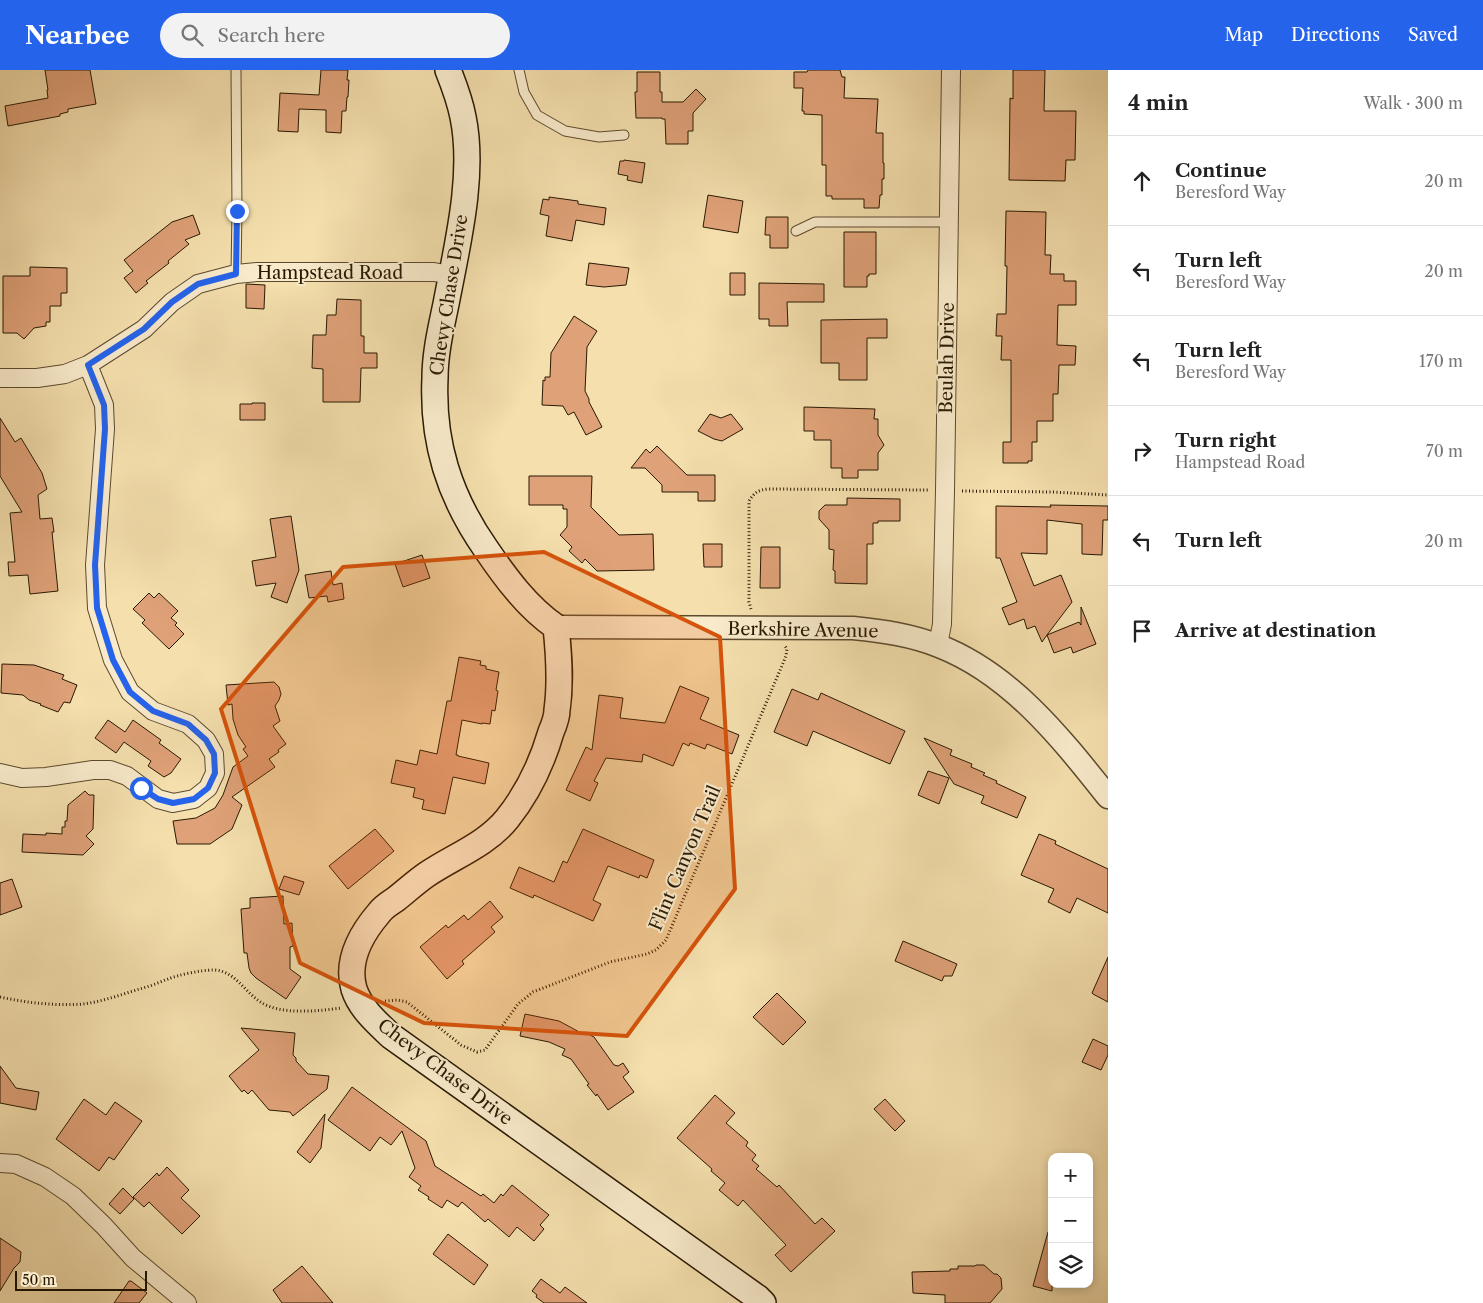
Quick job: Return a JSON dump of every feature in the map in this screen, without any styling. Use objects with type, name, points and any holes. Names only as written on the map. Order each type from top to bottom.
[{"type":"main road","name":"Chevy Chase Drive","points":[[448,70],[463,117],[466,152],[465,197],[434,378],[437,430],[443,464],[456,498],[474,533],[503,573],[541,617],[556,627],[560,682],[557,713],[536,772],[506,820],[492,834],[426,875],[380,912],[363,934],[353,957],[352,976],[354,990],[362,1005],[374,1020],[391,1036],[764,1303]]},
{"type":"street","name":"Beulah Drive","points":[[938,645],[942,624],[945,510],[951,70]]},
{"type":"street","name":"Hampstead Road","points":[[0,378],[37,378],[65,374],[88,365],[144,329],[172,302],[198,284],[236,274],[257,272],[434,272],[451,275]]},
{"type":"street","points":[[0,773],[22,778],[46,777],[93,770],[110,770],[126,776],[158,799],[173,803],[194,799],[208,788],[215,773],[214,754],[206,740],[188,724],[153,711],[130,692],[113,660],[102,626],[97,608],[95,565],[105,429],[104,405],[88,365]]},
{"type":"street","name":"Berkshire Avenue","points":[[556,627],[853,628],[894,632],[938,645],[970,660],[1002,684],[1044,720],[1108,797]]},
{"type":"street","points":[[0,1163],[16,1164],[45,1177],[73,1196],[133,1258],[187,1303]]},
{"type":"lane","points":[[236,70],[236,274]]},
{"type":"lane","points":[[519,70],[524,92],[536,115],[565,131],[599,137],[624,135]]},
{"type":"lane","points":[[796,231],[815,222],[948,222]]},
{"type":"path","points":[[753,615],[749,602],[749,501],[753,494],[760,490],[768,489],[930,490]]},
{"type":"path","points":[[959,491],[1108,495]]},
{"type":"path","name":"Flint Canyon Trail","points":[[384,1002],[398,1000],[407,1002],[461,1045],[477,1052],[485,1050],[518,1004],[533,992],[610,962],[647,954],[656,950],[666,940],[786,656],[787,649],[784,642]]},
{"type":"path","points":[[0,997],[43,1004],[84,1004],[154,985],[169,978],[215,970],[229,974],[262,1003],[272,1008],[309,1011],[344,1008]]},
{"type":"highlighted area","points":[[544,552],[720,637],[735,889],[627,1036],[424,1023],[300,963],[221,709],[343,567]]},
{"type":"building","points":[[45,70],[90,70],[96,104],[68,109],[68,112],[60,114],[60,116],[8,126],[5,106],[48,98]]},
{"type":"building","points":[[321,70],[348,70],[348,97],[346,111],[342,111],[341,133],[326,132],[326,110],[299,109],[298,132],[278,131],[280,93],[319,95]]},
{"type":"building","points":[[808,70],[840,70],[842,77],[845,77],[844,98],[878,99],[876,133],[883,133],[884,163],[884,179],[882,179],[882,195],[880,195],[879,208],[864,208],[864,199],[832,199],[832,196],[826,196],[826,165],[822,165],[822,115],[804,114],[804,111],[802,111],[803,88],[794,88],[794,72],[807,72]]},
{"type":"building","points":[[1013,70],[1045,70],[1044,111],[1076,111],[1075,160],[1066,160],[1065,181],[1009,180],[1010,98],[1013,99]]},
{"type":"building","points":[[637,72],[660,72],[662,102],[683,102],[696,89],[706,99],[693,113],[693,131],[688,131],[688,144],[666,144],[665,119],[636,118],[635,92],[637,92]]},
{"type":"building","points":[[620,161],[645,163],[642,183],[627,180],[628,176],[618,174]]},
{"type":"building","points":[[708,195],[743,201],[738,233],[703,227]]},
{"type":"building","points":[[549,197],[578,201],[578,204],[606,208],[604,225],[576,220],[572,241],[546,236],[549,216],[540,214],[543,199],[549,200]]},
{"type":"building","points":[[1006,211],[1046,212],[1045,255],[1051,255],[1050,274],[1064,274],[1064,281],[1076,281],[1076,305],[1058,305],[1057,345],[1076,346],[1075,365],[1059,365],[1058,394],[1053,394],[1053,421],[1037,421],[1037,442],[1032,442],[1032,461],[1028,461],[1028,463],[1003,463],[1003,442],[1011,442],[1011,360],[1001,360],[1002,336],[996,336],[997,314],[1006,314]]},
{"type":"building","points":[[193,215],[200,234],[185,240],[189,244],[146,281],[148,283],[136,293],[124,278],[133,271],[124,260],[172,222]]},
{"type":"building","points":[[766,217],[788,217],[788,248],[770,248],[770,235],[765,235]]},
{"type":"building","points":[[844,232],[876,232],[876,274],[869,274],[867,276],[867,287],[844,287]]},
{"type":"building","points":[[589,263],[629,268],[626,285],[604,287],[586,285]]},
{"type":"building","points":[[30,267],[67,268],[67,293],[61,293],[61,306],[50,306],[50,322],[46,322],[46,326],[34,328],[24,339],[17,333],[3,333],[3,276],[30,276]]},
{"type":"building","points":[[730,273],[745,273],[745,295],[730,295]]},
{"type":"building","points":[[759,283],[824,284],[824,302],[787,302],[788,326],[769,326],[769,319],[759,319]]},
{"type":"building","points":[[246,284],[265,285],[264,309],[246,308]]},
{"type":"building","points":[[337,299],[361,300],[361,336],[364,336],[364,353],[377,353],[377,368],[361,368],[360,402],[323,402],[323,369],[312,368],[313,335],[326,335],[327,315],[336,315]]},
{"type":"building","points":[[574,316],[597,331],[587,347],[585,391],[602,427],[586,435],[574,412],[568,415],[563,406],[542,405],[543,380],[545,381],[545,377],[550,377],[551,353]]},
{"type":"building","points":[[887,319],[887,338],[867,338],[867,380],[839,380],[839,363],[821,363],[821,320]]},
{"type":"building","points":[[265,403],[265,420],[240,420],[240,404]]},
{"type":"building","points":[[804,407],[875,409],[874,419],[878,419],[878,435],[884,445],[878,453],[878,470],[858,470],[858,478],[842,478],[842,468],[831,468],[831,440],[814,440],[814,431],[804,431]]},
{"type":"building","points":[[710,414],[721,418],[731,414],[743,429],[722,441],[714,439],[698,431]]},
{"type":"building","points":[[0,418],[15,442],[21,438],[42,473],[47,489],[38,495],[40,519],[52,518],[58,591],[30,594],[28,575],[9,576],[8,562],[15,562],[10,513],[22,512],[0,476]]},
{"type":"building","points":[[657,446],[687,475],[715,475],[715,501],[698,501],[698,492],[662,492],[662,485],[645,468],[631,468],[646,449],[650,453]]},
{"type":"building","points":[[529,476],[592,476],[591,507],[619,535],[653,534],[654,570],[597,571],[585,559],[582,563],[569,551],[572,547],[560,535],[567,527],[567,509],[563,509],[563,505],[529,505]]},
{"type":"building","points":[[847,498],[900,499],[900,521],[878,521],[878,523],[873,523],[873,544],[867,544],[867,584],[835,583],[835,571],[833,570],[834,550],[829,549],[829,530],[819,519],[819,511],[825,505],[847,505]]},
{"type":"building","points":[[996,506],[1108,506],[1108,520],[1103,520],[1102,555],[1082,554],[1082,524],[1047,520],[1047,554],[1021,553],[1034,586],[1061,575],[1072,602],[1042,642],[1035,626],[1027,629],[1024,619],[1009,625],[1002,608],[1017,602],[1000,558],[996,558]]},
{"type":"building","points":[[291,516],[299,570],[287,603],[271,597],[276,583],[256,586],[252,561],[276,557],[270,519]]},
{"type":"building","points":[[703,544],[722,544],[722,567],[704,567]]},
{"type":"building","points":[[761,547],[780,547],[780,588],[760,588]]},
{"type":"building","points":[[422,555],[430,578],[403,587],[395,564]]},
{"type":"building","points":[[331,571],[333,585],[342,583],[344,599],[328,602],[327,596],[309,598],[305,575]]},
{"type":"building","points":[[149,593],[154,598],[159,593],[178,611],[171,618],[177,623],[175,625],[184,634],[169,649],[142,623],[145,620],[133,609]]},
{"type":"building","points":[[1081,607],[1096,644],[1073,653],[1071,647],[1054,653],[1047,635],[1079,622],[1081,625]]},
{"type":"building","points":[[459,657],[481,661],[480,665],[486,666],[486,669],[499,672],[496,690],[498,691],[495,711],[492,710],[490,724],[462,720],[456,755],[489,763],[485,784],[453,777],[445,814],[422,809],[424,800],[413,797],[415,788],[391,783],[396,760],[417,765],[420,750],[437,754],[447,701],[451,701]]},
{"type":"building","points":[[2,664],[34,665],[64,675],[62,679],[77,685],[70,703],[64,702],[58,712],[29,700],[23,695],[1,693]]},
{"type":"building","points":[[274,682],[279,687],[281,694],[275,706],[280,721],[273,726],[286,744],[269,759],[275,767],[232,797],[242,805],[232,829],[210,844],[177,844],[173,821],[196,818],[215,808],[223,795],[233,767],[248,756],[243,749],[246,747],[238,735],[233,719],[232,704],[228,705],[226,685]]},
{"type":"building","points":[[680,686],[709,698],[700,719],[739,735],[732,754],[707,744],[705,749],[690,743],[689,746],[683,743],[673,766],[643,754],[642,762],[606,758],[594,781],[598,783],[590,801],[566,790],[586,747],[592,750],[599,695],[623,698],[620,718],[665,723]]},
{"type":"building","points":[[792,689],[818,700],[821,693],[905,731],[890,764],[813,731],[807,746],[774,732]]},
{"type":"building","points":[[108,720],[125,732],[133,720],[161,740],[159,743],[181,759],[171,773],[164,777],[148,766],[151,761],[124,742],[116,753],[95,738]]},
{"type":"building","points":[[924,738],[952,750],[950,755],[972,764],[971,767],[985,773],[983,775],[997,781],[996,783],[1026,797],[1017,818],[981,803],[984,796],[954,784]]},
{"type":"building","points":[[928,771],[949,778],[939,804],[918,795]]},
{"type":"building","points":[[85,791],[89,795],[94,795],[93,829],[86,836],[94,844],[83,855],[22,852],[23,834],[62,834],[62,827],[65,827],[65,821],[67,821],[68,805]]},
{"type":"building","points":[[375,829],[394,851],[348,889],[329,866]]},
{"type":"building","points":[[583,829],[654,860],[647,878],[640,875],[639,878],[608,866],[593,900],[601,904],[593,921],[534,895],[533,898],[510,888],[519,867],[554,882],[563,861],[567,863]]},
{"type":"building","points":[[1039,834],[1056,841],[1055,844],[1108,869],[1108,913],[1077,898],[1070,913],[1048,902],[1054,889],[1021,875]]},
{"type":"building","points":[[284,876],[304,882],[299,895],[279,889]]},
{"type":"building","points":[[12,879],[22,907],[0,915],[0,883]]},
{"type":"building","points":[[283,896],[284,924],[292,923],[293,946],[290,947],[290,969],[301,977],[286,999],[251,973],[247,953],[244,953],[241,909],[250,908],[250,898]]},
{"type":"building","points":[[490,901],[503,917],[491,927],[495,932],[462,961],[464,964],[447,979],[420,947],[446,925],[448,928],[464,915],[468,920]]},
{"type":"building","points":[[903,941],[957,964],[952,976],[944,976],[942,981],[895,961]]},
{"type":"building","points":[[1108,957],[1108,1002],[1092,993]]},
{"type":"building","points":[[777,993],[806,1022],[783,1045],[753,1017]]},
{"type":"building","points":[[525,1014],[559,1021],[583,1034],[584,1032],[594,1037],[614,1065],[618,1066],[623,1063],[629,1072],[623,1077],[634,1092],[608,1110],[597,1094],[596,1096],[587,1085],[589,1084],[571,1059],[562,1055],[565,1049],[549,1042],[520,1036]]},
{"type":"building","points":[[241,1028],[295,1033],[293,1055],[296,1061],[308,1074],[329,1076],[327,1089],[293,1116],[290,1112],[269,1110],[252,1090],[248,1094],[244,1090],[242,1092],[229,1076],[259,1050]]},
{"type":"building","points":[[1093,1039],[1108,1046],[1108,1055],[1101,1070],[1082,1062]]},
{"type":"building","points":[[0,1066],[16,1088],[39,1092],[36,1110],[0,1103]]},
{"type":"building","points":[[352,1087],[426,1141],[435,1166],[481,1196],[483,1194],[494,1203],[512,1185],[549,1215],[540,1225],[544,1229],[534,1241],[517,1227],[509,1237],[488,1219],[485,1222],[462,1202],[458,1207],[447,1200],[442,1208],[428,1199],[429,1197],[418,1190],[421,1186],[409,1177],[415,1168],[402,1131],[391,1145],[380,1137],[370,1151],[328,1120]]},
{"type":"building","points":[[715,1095],[735,1113],[726,1123],[748,1142],[746,1146],[756,1155],[752,1160],[759,1166],[756,1169],[777,1187],[779,1185],[815,1224],[822,1218],[835,1231],[791,1272],[775,1255],[786,1245],[743,1200],[738,1206],[719,1190],[725,1183],[677,1138]]},
{"type":"building","points":[[84,1099],[106,1115],[115,1102],[142,1121],[114,1160],[109,1157],[99,1171],[56,1139]]},
{"type":"building","points":[[885,1099],[905,1121],[895,1131],[874,1109]]},
{"type":"building","points":[[325,1114],[321,1148],[310,1163],[297,1152]]},
{"type":"building","points":[[167,1167],[189,1190],[181,1198],[200,1216],[182,1234],[149,1202],[144,1207],[133,1197],[157,1173],[159,1176]]},
{"type":"building","points":[[123,1188],[134,1199],[120,1214],[109,1204]]},
{"type":"building","points":[[1048,1232],[1048,1288],[1052,1288],[1052,1291],[1033,1286]]},
{"type":"building","points":[[448,1234],[488,1265],[474,1285],[433,1254]]},
{"type":"building","points":[[0,1238],[21,1252],[20,1262],[14,1268],[0,1291]]},
{"type":"building","points":[[984,1265],[1001,1278],[1002,1289],[990,1303],[945,1303],[945,1295],[913,1293],[912,1272],[950,1271],[950,1269],[958,1269],[958,1266]]},
{"type":"building","points":[[302,1266],[333,1303],[282,1303],[273,1290]]},
{"type":"building","points":[[541,1279],[560,1293],[565,1287],[587,1303],[544,1303],[532,1291]]},
{"type":"building","points":[[129,1281],[147,1293],[139,1303],[114,1303]]},
{"type":"route","points":[[141,788],[158,799],[173,803],[194,799],[208,788],[215,773],[214,754],[206,740],[188,724],[153,711],[130,692],[113,660],[97,608],[95,565],[105,429],[104,405],[88,365],[144,329],[172,302],[198,284],[236,274],[237,211]]}]
